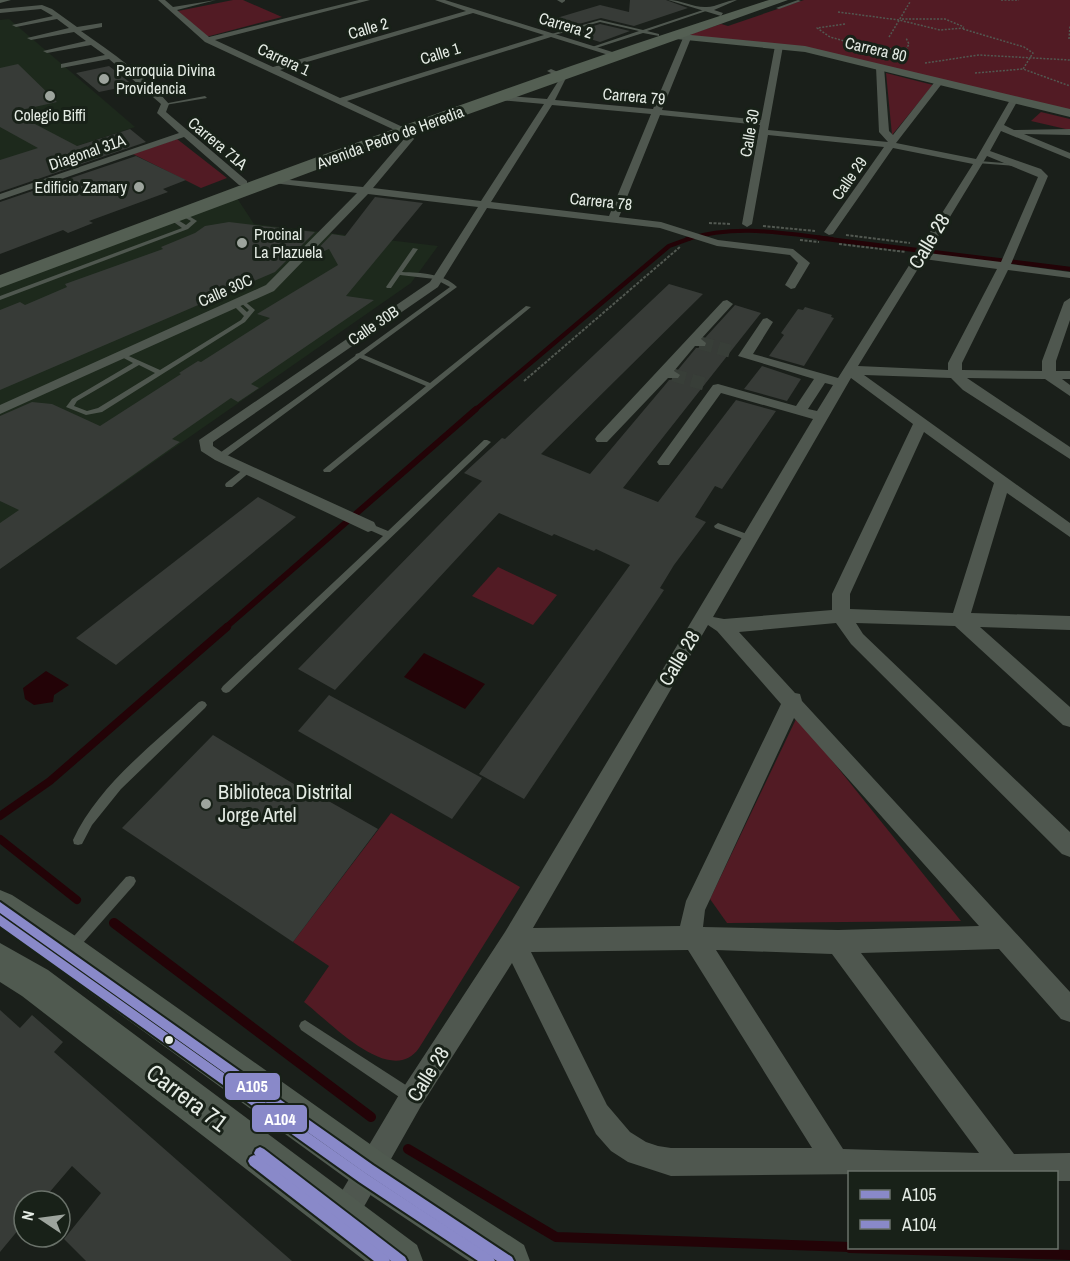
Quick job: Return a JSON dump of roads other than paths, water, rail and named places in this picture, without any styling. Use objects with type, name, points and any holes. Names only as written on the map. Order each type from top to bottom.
[{"type":"highway","name":"Avenida Pedro de Heredia","points":[[0,271],[764,0]]},
{"type":"highway","name":"Avenida Pedro de Heredia","points":[[664,36],[780,4]]},
{"type":"highway","name":"Avenida Pedro de Heredia","points":[[1,293],[400,129],[499,97],[556,73]]},
{"type":"street","points":[[0,0],[6,0]]},
{"type":"street","name":"Carrera 1","points":[[161,0],[208,40],[400,129]]},
{"type":"street","points":[[171,9],[213,0]]},
{"type":"street","points":[[208,40],[367,0]]},
{"type":"street","name":"Carrera 2","points":[[438,0],[613,53]]},
{"type":"street","points":[[672,0],[722,14]]},
{"type":"street","points":[[706,10],[734,0]]},
{"type":"street","name":"Carrera 71A","points":[[0,11],[48,8],[112,56],[165,104],[161,112],[243,183]]},
{"type":"street","name":"Calle 2","points":[[272,70],[472,11]]},
{"type":"street","points":[[16,25],[58,17]]},
{"type":"street","points":[[31,38],[99,24]]},
{"type":"street","name":"Calle 1","points":[[339,100],[550,35]]},
{"type":"street","name":"Carrera 80","points":[[664,36],[805,49],[1070,113]]},
{"type":"street","points":[[613,219],[687,38]]},
{"type":"street","points":[[47,51],[92,42]]},
{"type":"street","name":"Calle 30","points":[[747,224],[779,46]]},
{"type":"street","points":[[64,66],[112,56]]},
{"type":"street","points":[[880,67],[884,132],[892,143]]},
{"type":"street","name":"Calle 30B","points":[[220,457],[206,448],[206,440],[434,284],[550,103],[563,80],[556,73]]},
{"type":"street","name":"Calle 29","points":[[829,232],[892,143],[940,81]]},
{"type":"street","name":"Carrera 79","points":[[499,97],[655,113],[892,143],[979,162]]},
{"type":"street","name":"Calle 28","points":[[343,1216],[412,1097],[513,940],[702,620],[821,417],[837,377],[923,251],[979,162],[1014,100]]},
{"type":"street","points":[[1000,127],[1070,156]]},
{"type":"street","name":"Calle 30C","points":[[0,410],[239,302],[279,281],[364,191],[409,139],[400,129]]},
{"type":"street","points":[[1011,131],[1070,132]]},
{"type":"street","name":"Diagonal 31A","points":[[0,197],[184,134]]},
{"type":"street","points":[[955,374],[956,363],[1043,180],[1043,176],[1038,171],[985,152]]},
{"type":"street","name":"Carrera 78","points":[[273,180],[665,226],[697,238],[793,252],[804,263],[791,285]]},
{"type":"street","points":[[923,251],[1006,262],[1070,274]]},
{"type":"street","points":[[1049,375],[1049,361],[1070,302]]},
{"type":"street","points":[[602,438],[669,374],[727,304]]},
{"type":"street","points":[[745,356],[767,322]]},
{"type":"street","points":[[730,351],[837,377],[955,374],[1070,375]]},
{"type":"street","points":[[955,374],[968,387],[1070,454]]},
{"type":"street","points":[[1049,375],[1070,392]]},
{"type":"street","points":[[799,412],[837,377]]},
{"type":"street","points":[[837,377],[921,423],[1003,480],[1070,531]]},
{"type":"street","points":[[664,462],[711,386],[821,417]]},
{"type":"street","points":[[921,423],[841,594],[841,616],[857,639],[1070,847]]},
{"type":"street","points":[[220,457],[368,526]]},
{"type":"street","points":[[960,620],[1003,480]]},
{"type":"street","points":[[702,620],[723,626],[841,616],[1070,623]]},
{"type":"street","points":[[960,620],[1070,718]]},
{"type":"street","points":[[723,626],[793,700],[1070,1010]]},
{"type":"street","points":[[793,700],[694,909],[691,924],[694,938],[836,1162]]},
{"type":"street","name":"Carrera 71","points":[[0,907],[49,969],[343,1216],[401,1261]]},
{"type":"street","points":[[1004,937],[838,942],[694,938],[513,940],[598,1114],[612,1134],[629,1149],[648,1158],[671,1162],[836,1162],[1007,1168],[1070,1167]]},
{"type":"street","points":[[838,942],[1007,1168]]},
{"type":"street","name":"Carrera 71","points":[[0,961],[49,969],[369,1169],[508,1261]]},
{"type":"lane","points":[[780,4],[799,1]]},
{"type":"lane","points":[[593,48],[706,10]]},
{"type":"lane","points":[[550,35],[600,21],[664,36]]},
{"type":"lane","points":[[165,104],[205,97]]},
{"type":"lane","points":[[979,162],[1025,165]]},
{"type":"lane","points":[[389,287],[415,249]]},
{"type":"lane","points":[[220,457],[454,287],[451,282],[438,278],[399,273]]},
{"type":"lane","points":[[140,362],[74,400],[70,407],[86,413],[100,410],[247,316],[239,302]]},
{"type":"lane","points":[[327,470],[528,307]]},
{"type":"lane","points":[[120,354],[159,372]]},
{"type":"lane","points":[[358,355],[432,386]]},
{"type":"lane","points":[[226,689],[487,442]]},
{"type":"lane","points":[[229,485],[247,471]]},
{"type":"lane","points":[[368,526],[389,535]]},
{"type":"lane","points":[[718,526],[749,538]]},
{"type":"lane","points":[[78,840],[88,821],[130,775],[202,705]]},
{"type":"lane","points":[[49,969],[130,881]]},
{"type":"lane","points":[[304,1026],[412,1097]]},
{"type":"waterway","points":[[687,239],[705,234],[741,231],[777,232],[832,239]]},
{"type":"waterway","points":[[475,410],[669,246],[691,238]]},
{"type":"waterway","points":[[819,238],[1070,269]]},
{"type":"waterway","points":[[225,628],[476,409]]},
{"type":"waterway","points":[[0,816],[50,781],[227,627]]},
{"type":"waterway","points":[[0,839],[77,900]]},
{"type":"waterway","points":[[114,923],[371,1117]]},
{"type":"waterway","points":[[408,1149],[556,1237],[848,1247]]},
{"type":"waterway","points":[[881,1249],[1070,1255]]},
{"type":"tunnel","points":[[700,343],[730,351]]},
{"type":"tunnel","points":[[673,375],[705,384]]},
{"type":"place","name":"Parroquia Divina Providencia","points":[[104,79]]},
{"type":"place","name":"Colegio Biffi","points":[[50,96]]},
{"type":"place","name":"Edificio Zamary","points":[[139,187]]},
{"type":"place","name":"Procinal La Plazuela","points":[[242,243]]},
{"type":"place","name":"Biblioteca Distrital Jorge Artel","points":[[206,804]]}]
